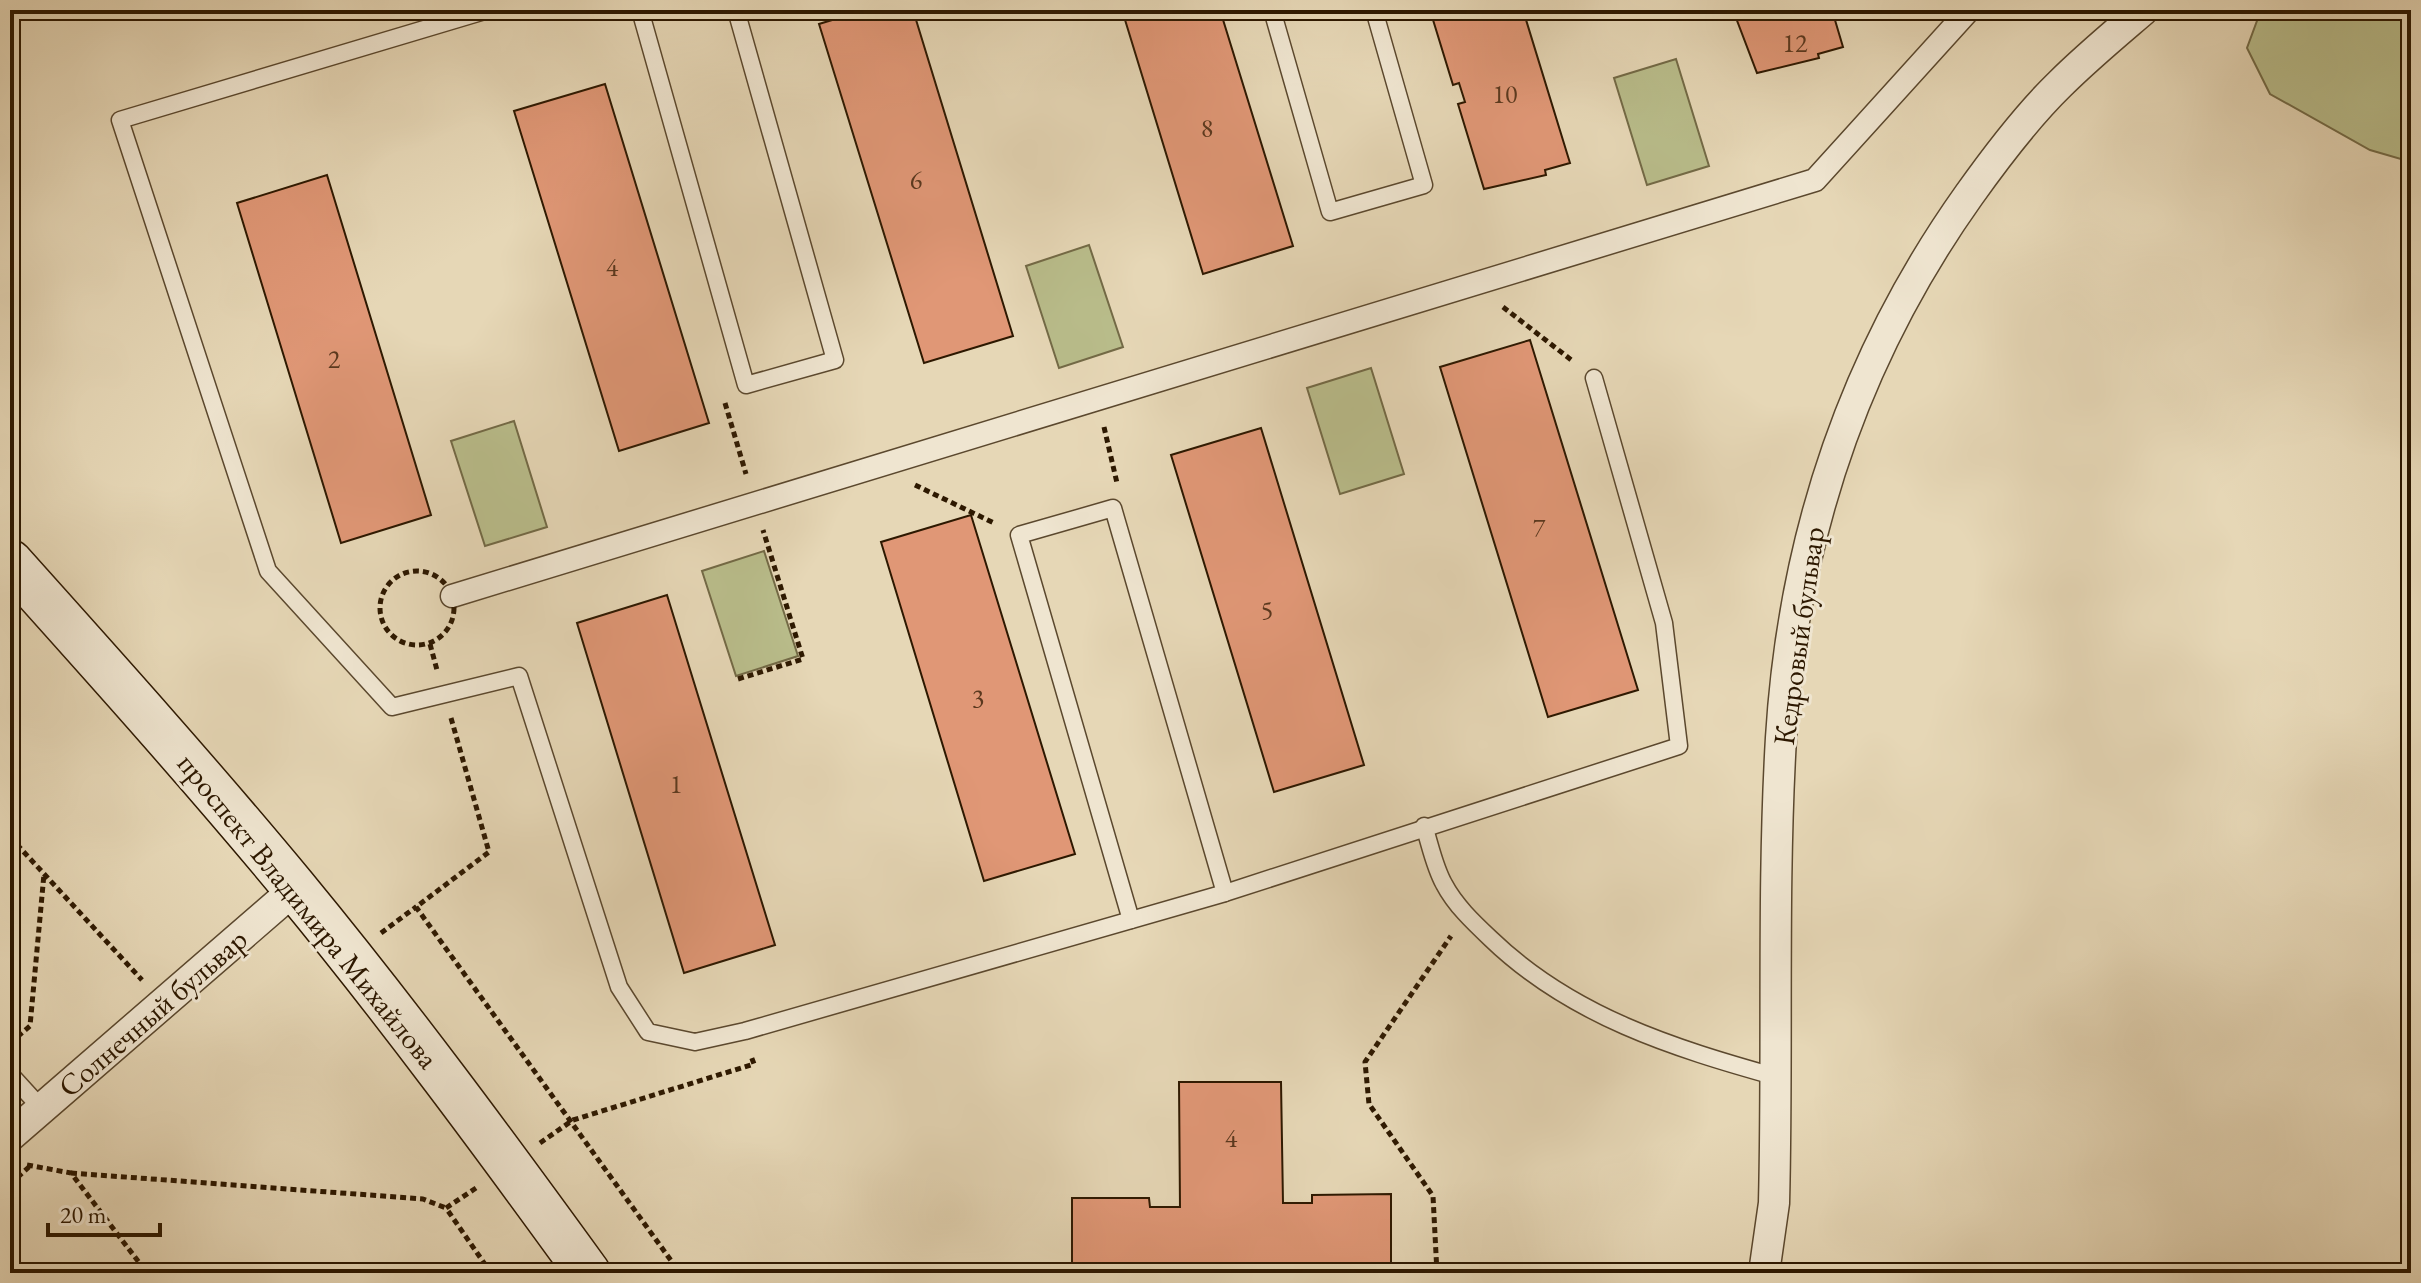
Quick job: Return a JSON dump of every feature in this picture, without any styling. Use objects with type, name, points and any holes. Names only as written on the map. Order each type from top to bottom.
[{"type":"main road","name":"проспект Владимира Михайлова","points":[[10,562],[158,726],[295,889],[509,1165],[588,1273]]},
{"type":"street","points":[[452,596],[1815,180],[1969,10]]},
{"type":"street","name":"Кедровый бульвар","points":[[1764,1273],[1774,1203],[1781,737],[1806,551],[1833,454],[1894,311],[1942,233],[1993,161],[2059,85],[2141,11]]},
{"type":"street","name":"Солнечный бульвар","points":[[15,1147],[42,1109],[295,889]]},
{"type":"lane","points":[[488,10],[120,120],[268,571],[392,707],[519,676],[619,987],[648,1032],[695,1042],[745,1031],[1225,893],[1424,826],[1679,746],[1664,623],[1594,378]]},
{"type":"lane","points":[[640,10],[746,385],[835,360],[736,10]]},
{"type":"lane","points":[[1272,10],[1330,212],[1424,185],[1374,10]]},
{"type":"lane","points":[[1131,920],[1019,535],[1113,508],[1225,893]]},
{"type":"lane","points":[[1424,826],[1443,883],[1466,915],[1512,960],[1559,994],[1625,1028],[1690,1053],[1777,1077]]},
{"type":"lane","points":[[10,1074],[42,1109]]},
{"type":"path","points":[[1473,284],[1594,378]]},
{"type":"path","points":[[738,679],[803,659],[722,393],[746,385]]},
{"type":"path","points":[[1096,400],[1118,479],[1113,508]]},
{"type":"path","points":[[876,467],[1019,535]]},
{"type":"path","points":[[419,571],[434,574],[445,583],[452,596],[451,624],[430,644],[401,641],[389,632],[380,606],[384,591],[405,573],[419,571]]},
{"type":"path","points":[[380,934],[489,852],[430,644]]},
{"type":"path","points":[[10,837],[163,1003]]},
{"type":"path","points":[[10,1043],[30,1026],[44,874]]},
{"type":"path","points":[[416,907],[573,1120],[680,1273]]},
{"type":"path","points":[[1437,1273],[1433,1196],[1369,1104],[1365,1062],[1466,915]]},
{"type":"path","points":[[446,1208],[573,1120],[754,1064],[745,1031]]},
{"type":"path","points":[[15,1147],[29,1167],[71,1173],[423,1199],[446,1208],[491,1273]]},
{"type":"path","points":[[10,1184],[29,1167]]},
{"type":"path","points":[[71,1173],[147,1273]]},
{"type":"green space","points":[[2261,10],[2411,10],[2411,162],[2370,150],[2270,94],[2247,48]]},
{"type":"green space","points":[[1676,59],[1709,166],[1647,185],[1614,78]]},
{"type":"green space","points":[[1089,245],[1123,347],[1059,368],[1026,266]]},
{"type":"green space","points":[[1371,368],[1404,474],[1340,494],[1307,388]]},
{"type":"green space","points":[[514,421],[547,527],[485,546],[451,441]]},
{"type":"green space","points":[[764,551],[798,656],[736,676],[702,571]]},
{"type":"building","points":[[865,10],[913,10],[1013,336],[924,363],[819,24]]},
{"type":"building","points":[[1122,10],[1220,10],[1293,246],[1203,274]]},
{"type":"building","points":[[1430,10],[1523,10],[1570,163],[1545,170],[1546,175],[1484,189],[1458,104],[1465,102],[1459,83],[1453,85]]},
{"type":"building","points":[[1733,10],[1832,10],[1843,47],[1818,54],[1819,58],[1757,73]]},
{"type":"building","points":[[605,84],[709,423],[619,451],[514,111]]},
{"type":"building","points":[[327,175],[431,515],[341,543],[237,203]]},
{"type":"building","points":[[1530,340],[1638,690],[1548,717],[1440,367]]},
{"type":"building","points":[[1261,428],[1364,765],[1274,792],[1171,455]]},
{"type":"building","points":[[971,515],[1075,854],[984,881],[881,542]]},
{"type":"building","points":[[667,595],[775,945],[684,973],[577,623]]},
{"type":"building","points":[[1179,1082],[1281,1082],[1283,1203],[1312,1203],[1312,1195],[1391,1194],[1391,1273],[1072,1273],[1072,1198],[1149,1198],[1150,1207],[1180,1207]]}]
